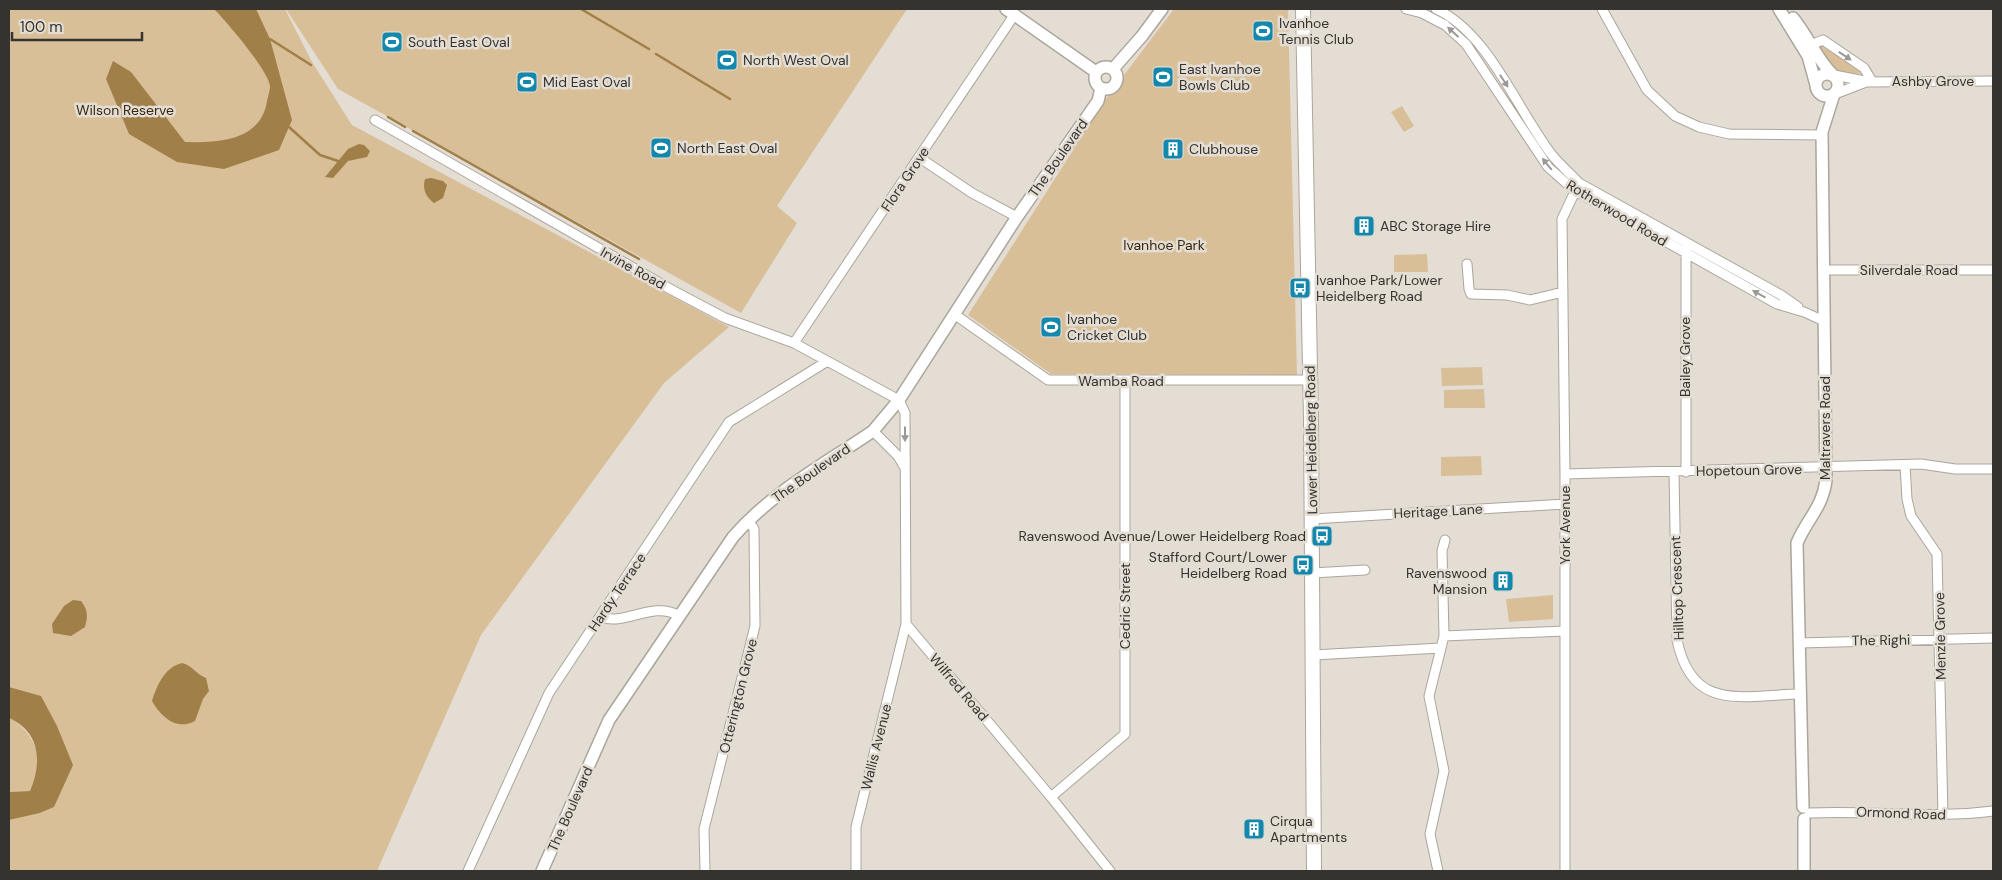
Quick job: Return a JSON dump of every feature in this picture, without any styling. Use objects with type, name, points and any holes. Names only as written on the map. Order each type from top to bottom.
[{"type":"main road","name":"Lower Heidelberg Road","points":[[1303,9],[1312,519],[1314,871]]},
{"type":"street","points":[[1113,69],[1142,36],[1162,9]]},
{"type":"street","name":"Rotherwood Road","points":[[1406,9],[1422,13],[1445,25],[1466,44],[1548,167],[1685,253],[1777,304],[1804,312],[1824,321]]},
{"type":"street","name":"Rotherwood Road","points":[[1436,9],[1452,16],[1472,34],[1552,155],[1577,186],[1687,243],[1781,295],[1804,312]]},
{"type":"street","points":[[1602,9],[1647,90],[1675,116],[1699,127],[1729,134],[1822,133]]},
{"type":"street","name":"Maltravers Road","points":[[1779,9],[1793,18],[1813,44],[1822,63],[1833,75]]},
{"type":"street","name":"Maltravers Road","points":[[1779,9],[1808,56],[1822,103],[1820,117],[1822,133],[1826,468],[1824,491],[1820,505],[1803,528],[1797,543],[1805,813],[1804,871]]},
{"type":"street","points":[[1010,12],[1096,72]]},
{"type":"street","name":"Flora Grove","points":[[794,343],[920,158],[1010,12]]},
{"type":"street","name":"Ashby Grove","points":[[1813,44],[1823,40],[1864,68],[1869,81]]},
{"type":"street","points":[[1102,67],[1113,69],[1117,75],[1116,82],[1108,89],[1101,88],[1095,79],[1096,72],[1102,67]]},
{"type":"street","points":[[1822,75],[1833,75],[1839,83],[1834,94],[1826,96],[1817,88],[1822,75]]},
{"type":"street","name":"Ashby Grove","points":[[1833,75],[1869,81],[1993,80]]},
{"type":"street","name":"Ashby Grove","points":[[1834,94],[1869,81]]},
{"type":"street","name":"The Boulevard","points":[[542,871],[609,720],[678,615],[733,537],[748,520],[779,494],[873,431],[899,400],[1017,217],[1098,101],[1101,88]]},
{"type":"street","name":"Maltravers Road","points":[[1822,133],[1834,94]]},
{"type":"street","name":"Irvine Road","points":[[375,120],[672,290],[725,318],[794,343],[899,400]]},
{"type":"street","points":[[920,158],[972,193],[1017,217]]},
{"type":"street","name":"York Avenue","points":[[1565,871],[1565,474],[1562,219],[1577,186]]},
{"type":"street","name":"Bailey Grove","points":[[1686,472],[1685,253],[1687,243]]},
{"type":"street","points":[[1468,264],[1471,294],[1507,296],[1530,300],[1563,292]]},
{"type":"street","name":"Silverdale Road","points":[[1824,270],[1993,270]]},
{"type":"street","name":"Wamba Road","points":[[954,314],[1048,380],[1310,380]]},
{"type":"street","name":"Hardy Terrace","points":[[468,871],[549,693],[729,422],[740,413],[826,362]]},
{"type":"street","name":"Cedric Street","points":[[1051,797],[1125,734],[1125,381]]},
{"type":"street","points":[[899,400],[905,413],[906,624]]},
{"type":"street","points":[[873,431],[898,456],[905,468]]},
{"type":"street","name":"Hopetoun Grove","points":[[1565,474],[1920,464],[1954,470],[1993,469]]},
{"type":"street","name":"Menzie Grove","points":[[1905,465],[1907,499],[1911,516],[1937,554],[1943,816]]},
{"type":"street","name":"Hilltop Crescent","points":[[1674,472],[1677,640],[1681,661],[1691,677],[1706,690],[1727,696],[1800,694]]},
{"type":"street","name":"Heritage Lane","points":[[1312,519],[1565,504]]},
{"type":"street","name":"Otterington Grove","points":[[705,871],[704,829],[755,626],[754,529],[748,520]]},
{"type":"street","points":[[1438,871],[1430,834],[1444,771],[1429,696],[1444,636],[1442,551],[1445,540]]},
{"type":"street","points":[[1312,573],[1365,570]]},
{"type":"street","points":[[601,617],[613,618],[668,610],[678,615]]},
{"type":"street","name":"Wilfred Road","points":[[906,624],[1051,797],[1110,871]]},
{"type":"street","name":"Wallis Avenue","points":[[856,871],[856,827],[906,624]]},
{"type":"street","points":[[1444,636],[1565,631]]},
{"type":"street","name":"The Righi","points":[[1799,643],[1993,638]]},
{"type":"street","points":[[1313,655],[1441,648]]},
{"type":"street","name":"Ormond Road","points":[[1805,813],[1854,811],[1943,816],[1993,811]]},
{"type":"green space","name":"Wilson Reserve","points":[[9,9],[285,9],[312,62],[352,125],[729,327],[664,383],[481,635],[377,871],[9,871],[9,820],[40,813],[54,807],[59,792],[17,690],[9,687]]},
{"type":"green space","points":[[286,9],[907,9],[777,206],[797,223],[741,313],[338,89]]},
{"type":"green space","name":"Ivanhoe Park","points":[[1174,9],[1288,9],[1297,375],[1051,374],[968,315],[1105,100]]},
{"type":"green space","points":[[1820,45],[1860,70],[1861,73],[1846,73],[1835,68],[1818,47]]},
{"type":"green space","points":[[1402,106],[1414,126],[1404,132],[1391,112]]},
{"type":"green space","points":[[1427,254],[1428,272],[1394,272],[1394,255]]},
{"type":"green space","points":[[1482,367],[1483,385],[1442,386],[1441,368]]},
{"type":"green space","points":[[1484,389],[1485,408],[1444,408],[1444,390]]},
{"type":"green space","points":[[1481,456],[1482,475],[1441,476],[1441,457]]},
{"type":"green space","points":[[1553,595],[1553,619],[1509,622],[1506,599]]},
{"type":"green space","points":[[9,718],[21,726],[31,738],[37,752],[38,769],[30,791],[9,792]]},
{"type":"shaded area","points":[[214,9],[256,9],[270,39],[292,120],[279,150],[224,169],[177,162],[129,134],[106,79],[113,61],[131,72],[185,142],[224,140],[247,132],[263,114],[270,86],[268,79],[255,58]]},
{"type":"shaded area","points":[[359,144],[364,145],[370,151],[367,157],[348,161],[333,178],[325,177],[348,149]]},
{"type":"shaded area","points":[[431,178],[443,181],[447,185],[443,198],[434,203],[424,189],[425,179]]},
{"type":"shaded area","points":[[73,600],[81,601],[85,607],[87,616],[85,627],[71,636],[53,633],[52,624],[64,606]]},
{"type":"shaded area","points":[[182,663],[206,678],[209,691],[203,699],[195,721],[188,724],[170,721],[152,701],[162,678],[171,668]]},
{"type":"shaded area","points":[[9,687],[41,696],[57,726],[73,765],[54,807],[40,813],[9,820],[9,792],[30,791],[34,781],[37,760],[33,740],[20,724],[9,718]]},
{"type":"waterway","points":[[581,9],[649,49]]},
{"type":"waterway","points":[[270,39],[311,65]]},
{"type":"waterway","points":[[656,54],[730,99]]},
{"type":"waterway","points":[[388,117],[405,127]]},
{"type":"waterway","points":[[289,127],[320,155],[338,161]]},
{"type":"waterway","points":[[413,131],[639,259]]},
{"type":"place","name":"Ivanhoe Tennis Club","points":[[1263,31]]},
{"type":"place","name":"South East Oval","points":[[392,42]]},
{"type":"place","name":"North West Oval","points":[[727,60]]},
{"type":"place","name":"East Ivanhoe Bowls Club","points":[[1163,77]]},
{"type":"place","name":"Mid East Oval","points":[[527,82]]},
{"type":"place","name":"North East Oval","points":[[661,148]]},
{"type":"place","name":"Clubhouse","points":[[1173,149]]},
{"type":"place","name":"ABC Storage Hire","points":[[1364,226]]},
{"type":"place","name":"Ivanhoe Park/Lower Heidelberg Road","points":[[1300,288]]},
{"type":"place","name":"Ivanhoe Cricket Club","points":[[1051,327]]},
{"type":"place","name":"Ravenswood Avenue/Lower Heidelberg Road","points":[[1322,536]]},
{"type":"place","name":"Stafford Court/Lower Heidelberg Road","points":[[1303,565]]},
{"type":"place","name":"Ravenswood Mansion","points":[[1503,581]]},
{"type":"place","name":"Cirqua Apartments","points":[[1254,829]]}]
